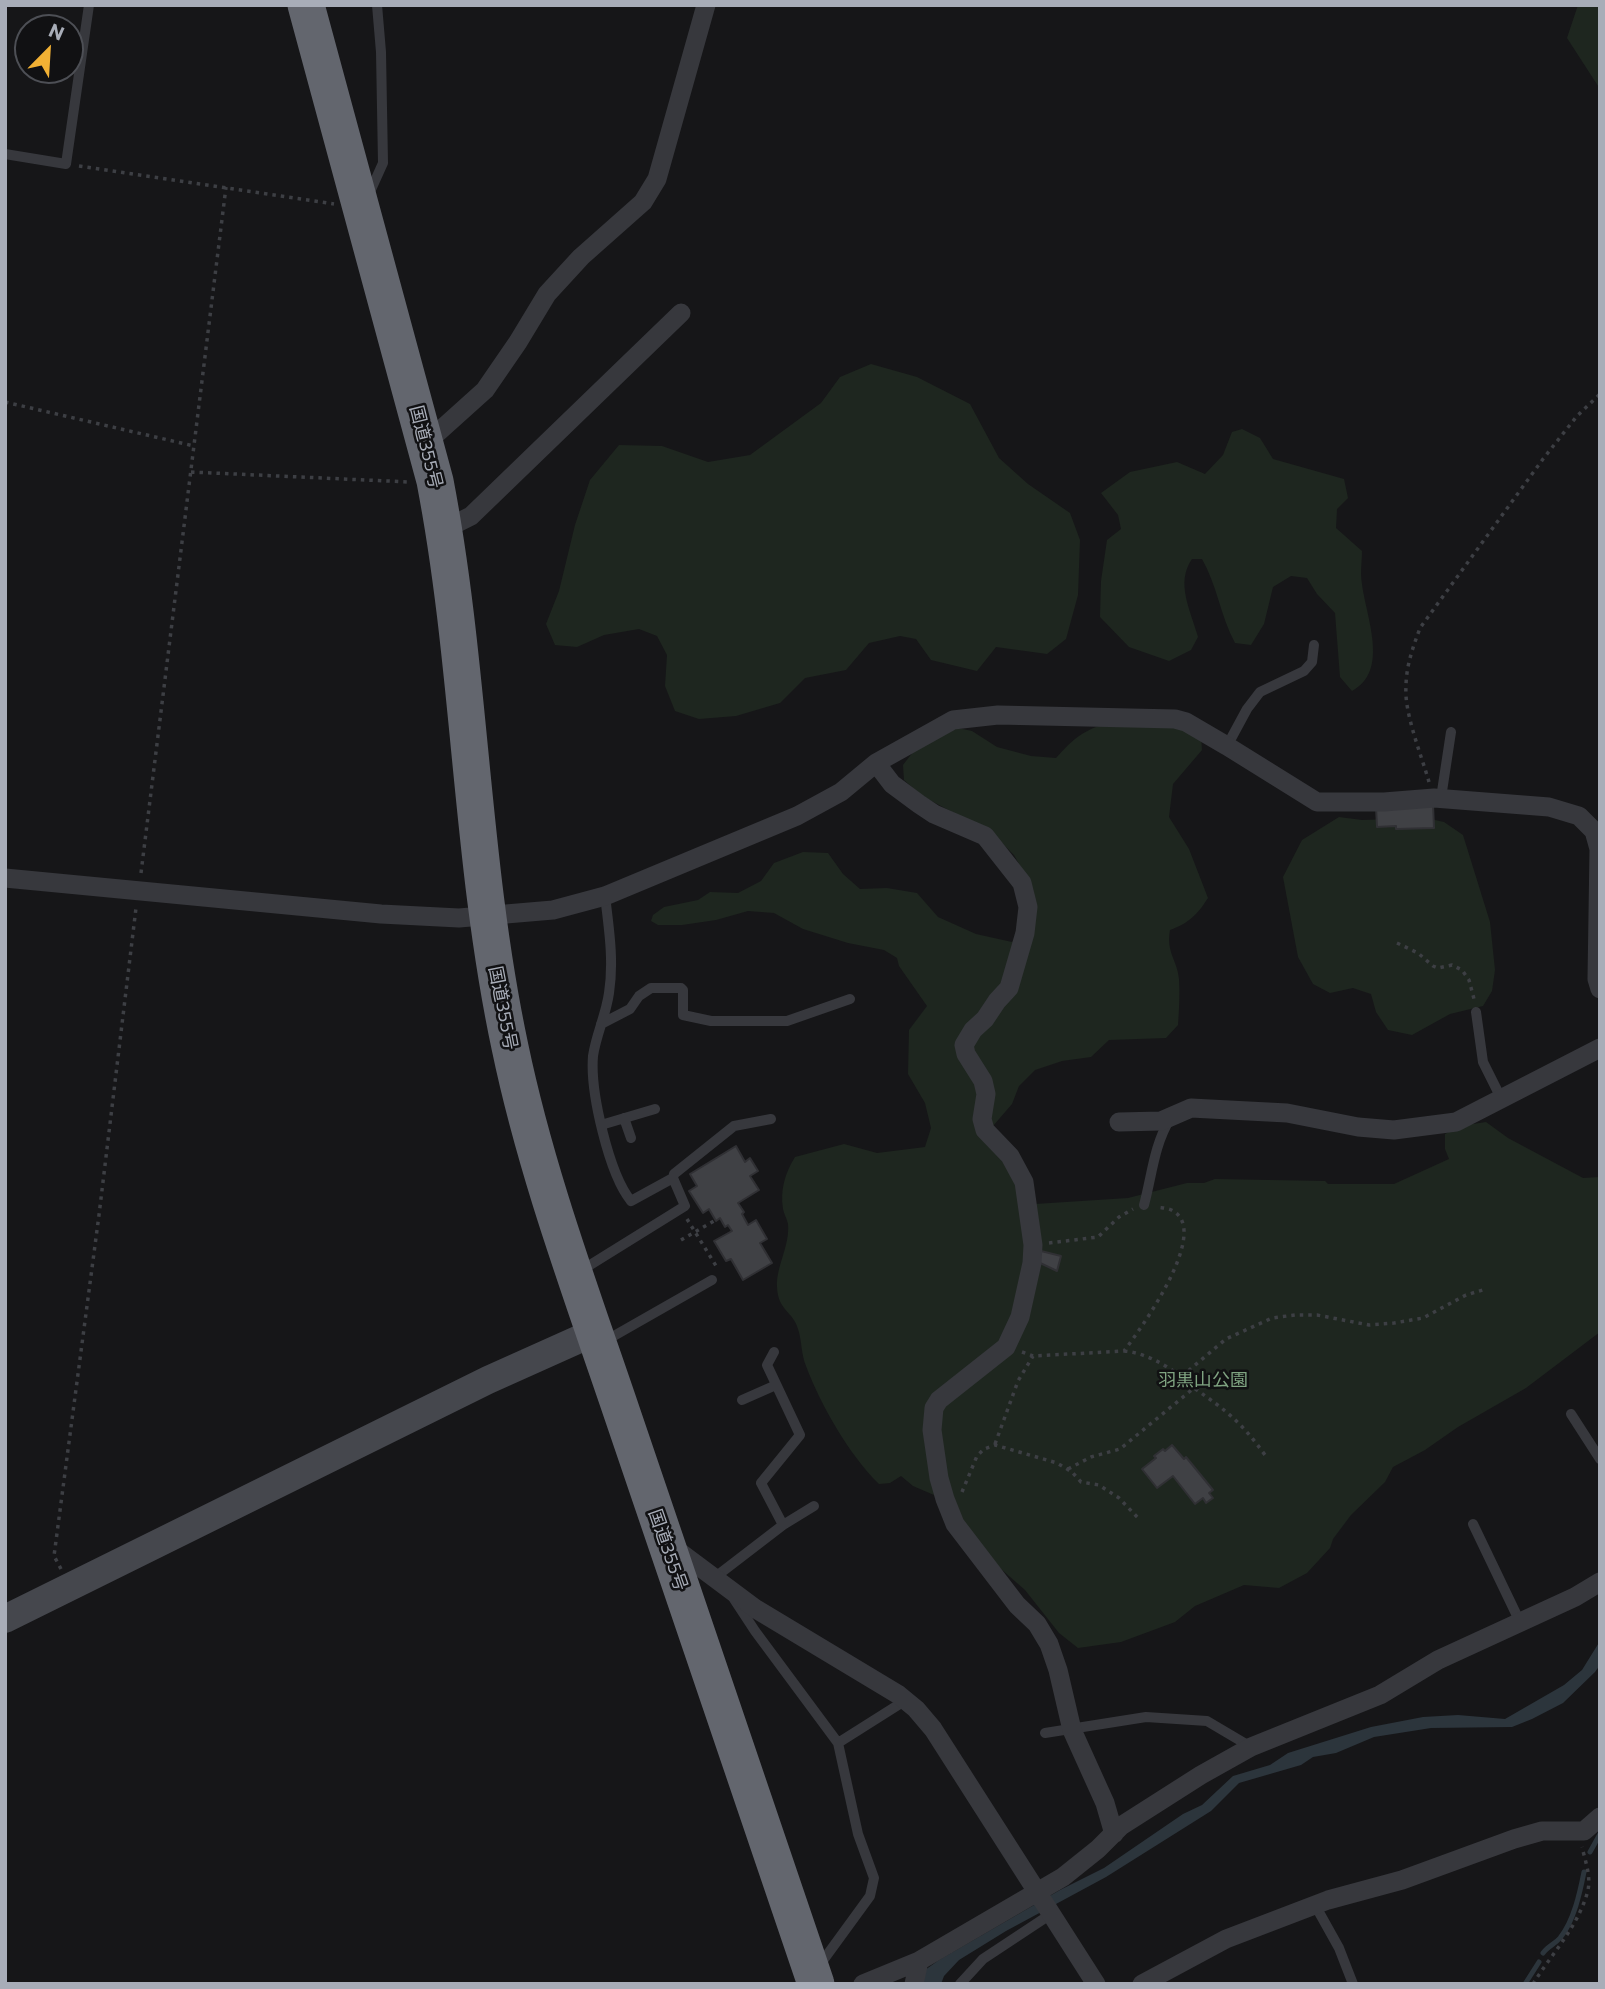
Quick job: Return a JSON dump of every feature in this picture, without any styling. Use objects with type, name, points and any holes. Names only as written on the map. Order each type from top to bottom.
[{"type":"highway","name":"国道355号","points":[[306,5],[435,481],[444,529],[486,917],[510,1049],[535,1153],[814,1979]]},
{"type":"street","points":[[425,444],[485,390],[547,294],[581,257],[643,202],[657,179],[706,5]]},
{"type":"street","points":[[444,529],[471,516],[681,313]]},
{"type":"street","points":[[5,878],[459,919],[553,911],[605,896],[797,816],[841,792],[876,763],[953,720],[998,715],[1175,719],[1186,722],[1317,802],[1384,802],[1438,798],[1549,807],[1579,816],[1594,831],[1599,849],[1597,979],[1600,989]]},
{"type":"street","points":[[876,763],[891,784],[919,804],[934,814],[985,836],[1022,883],[1026,893],[1027,922],[1011,983],[985,1019],[967,1037],[964,1045],[966,1054],[984,1081],[986,1094],[982,1119],[985,1130],[1010,1156],[1024,1182],[1033,1245],[1032,1263],[1020,1317],[1006,1347],[947,1392],[934,1408],[932,1430],[939,1478],[955,1524],[1017,1605],[1037,1625],[1049,1644],[1072,1730],[1105,1803],[1114,1834]]},
{"type":"street","points":[[1119,1122],[1161,1121],[1191,1108],[1287,1113],[1359,1127],[1394,1130],[1456,1122],[1600,1048]]},
{"type":"street","points":[[5,1619],[488,1380],[597,1338]]},
{"type":"street","points":[[668,1550],[681,1553],[721,1584],[906,1700],[933,1729],[1096,1984]]},
{"type":"street","points":[[863,1984],[1043,1903],[1063,1877],[1121,1826],[1189,1782],[1251,1747],[1380,1695],[1438,1660],[1575,1597],[1600,1582]]},
{"type":"street","points":[[1142,1984],[1226,1939],[1315,1905],[1402,1880],[1542,1831],[1584,1831],[1600,1817]]},
{"type":"street","points":[[914,1984],[919,1961]]},
{"type":"lane","points":[[5,154],[66,164],[89,5]]},
{"type":"lane","points":[[362,209],[383,163],[381,52],[377,5]]},
{"type":"lane","points":[[1227,746],[1247,709],[1260,692],[1304,671],[1312,662],[1314,645]]},
{"type":"lane","points":[[1438,798],[1451,732]]},
{"type":"lane","points":[[605,896],[611,970],[609,996],[593,1054],[592,1078],[601,1125],[623,1191],[631,1201],[673,1178],[674,1174],[734,1126],[771,1119]]},
{"type":"lane","points":[[601,1024],[630,1009],[639,996],[651,988],[681,988],[683,1015],[711,1021],[787,1021],[850,999]]},
{"type":"lane","points":[[1476,1012],[1483,1062],[1502,1100]]},
{"type":"lane","points":[[601,1125],[655,1109]]},
{"type":"lane","points":[[624,1118],[631,1138]]},
{"type":"lane","points":[[1144,1205],[1152,1162],[1170,1118]]},
{"type":"lane","points":[[576,1274],[685,1206],[673,1178]]},
{"type":"lane","points":[[597,1338],[712,1280]]},
{"type":"lane","points":[[774,1352],[767,1366],[800,1435],[761,1483],[783,1525]]},
{"type":"lane","points":[[742,1400],[776,1385]]},
{"type":"lane","points":[[1571,1414],[1600,1459]]},
{"type":"lane","points":[[814,1506],[783,1525],[721,1584],[838,1743],[858,1834],[874,1878],[870,1896],[814,1979]]},
{"type":"lane","points":[[1473,1524],[1520,1622]]},
{"type":"lane","points":[[838,1743],[906,1700]]},
{"type":"lane","points":[[1045,1733],[1146,1717],[1207,1721],[1251,1747]]},
{"type":"lane","points":[[960,1984],[1043,1903]]},
{"type":"lane","points":[[1315,1905],[1339,1948],[1353,1984]]},
{"type":"path","points":[[66,164],[362,209]]},
{"type":"path","points":[[1438,798],[1414,733],[1405,689],[1409,660],[1420,628],[1543,458],[1577,416],[1600,394]]},
{"type":"path","points":[[5,402],[194,446]]},
{"type":"path","points":[[191,472],[435,481]]},
{"type":"path","points":[[1397,943],[1419,953],[1433,966],[1438,968],[1452,965],[1462,970],[1474,995],[1476,1012]]},
{"type":"path","points":[[1033,1245],[1098,1237],[1126,1212],[1144,1205],[1172,1210],[1177,1214],[1184,1235],[1183,1250],[1156,1304],[1124,1351]]},
{"type":"path","points":[[681,1208],[721,1274],[712,1280]]},
{"type":"path","points":[[681,1240],[714,1220]]},
{"type":"path","points":[[1182,1376],[1226,1339],[1272,1318],[1317,1315],[1369,1325],[1394,1323],[1423,1318],[1466,1295],[1486,1289]]},
{"type":"path","points":[[1006,1347],[1033,1356],[1135,1352],[1182,1376],[1194,1388],[1231,1414],[1246,1428],[1265,1455]]},
{"type":"path","points":[[995,1445],[1018,1381],[1033,1356]]},
{"type":"path","points":[[1068,1469],[1091,1457],[1119,1449],[1194,1388]]},
{"type":"path","points":[[947,1505],[964,1491],[977,1456],[984,1449],[995,1445],[1017,1450],[1068,1469],[1081,1482],[1109,1490],[1140,1520]]},
{"type":"path","points":[[1533,1984],[1553,1952],[1567,1937],[1588,1889],[1589,1875],[1582,1847],[1584,1831]]},
{"type":"green space","points":[[1578,5],[1600,5],[1600,89],[1567,38]]},
{"type":"green space","points":[[871,364],[917,377],[970,404],[999,458],[1028,484],[1070,513],[1080,540],[1078,595],[1066,639],[1047,654],[996,647],[977,671],[931,660],[916,639],[900,636],[869,643],[846,670],[805,678],[780,703],[736,716],[699,719],[675,711],[665,686],[667,655],[657,636],[639,629],[604,635],[577,647],[555,645],[546,624],[559,591],[575,525],[590,480],[619,445],[662,446],[708,462],[750,455],[821,403],[840,377]]},
{"type":"green space","points":[[1242,429],[1260,438],[1273,459],[1344,479],[1348,498],[1337,509],[1336,528],[1362,551],[1361,580],[1373,642],[1370,670],[1364,682],[1352,691],[1340,677],[1335,613],[1317,594],[1307,578],[1291,576],[1273,587],[1264,624],[1251,645],[1235,643],[1202,559],[1192,559],[1187,568],[1185,587],[1198,637],[1191,650],[1169,661],[1129,647],[1100,617],[1101,581],[1107,540],[1121,529],[1118,515],[1101,493],[1130,472],[1177,462],[1205,474],[1223,455],[1232,432]]},
{"type":"green space","name":"羽黒山公園","points":[[1109,723],[1166,724],[1201,736],[1202,750],[1173,784],[1169,817],[1189,849],[1208,898],[1192,918],[1170,930],[1169,945],[1179,979],[1179,1002],[1178,1025],[1166,1038],[1109,1040],[1091,1057],[1062,1061],[1035,1070],[1019,1086],[1012,1104],[993,1126],[1035,1204],[1128,1198],[1215,1179],[1394,1184],[1449,1159],[1445,1149],[1445,1134],[1460,1126],[1486,1122],[1508,1138],[1583,1178],[1600,1177],[1600,1332],[1526,1388],[1393,1467],[1385,1482],[1351,1515],[1333,1539],[1330,1548],[1307,1573],[1279,1588],[1244,1585],[1195,1606],[1175,1622],[1121,1642],[1078,1648],[1059,1633],[1025,1590],[993,1562],[934,1495],[913,1486],[901,1476],[890,1483],[879,1484],[868,1472],[837,1429],[819,1397],[804,1361],[796,1323],[778,1295],[777,1279],[788,1232],[782,1202],[783,1188],[795,1157],[844,1144],[877,1153],[925,1147],[931,1128],[925,1103],[908,1074],[909,1030],[927,1006],[899,966],[897,958],[884,950],[848,943],[803,929],[774,913],[748,911],[716,920],[682,925],[658,925],[651,921],[653,915],[664,907],[698,900],[710,892],[738,893],[761,881],[774,863],[803,852],[828,853],[843,874],[860,889],[887,888],[917,893],[938,917],[976,934],[1012,942],[1036,919],[1033,889],[1014,855],[992,833],[922,796],[904,780],[903,765],[913,752],[953,727],[972,731],[997,747],[1031,756],[1056,758],[1079,736]]},
{"type":"green space","points":[[1339,817],[1362,820],[1426,818],[1444,822],[1463,835],[1490,922],[1495,970],[1492,991],[1483,1006],[1450,1014],[1412,1035],[1388,1030],[1376,1012],[1371,994],[1353,988],[1330,993],[1313,984],[1298,957],[1283,877],[1302,840]]},
{"type":"shaded area","points":[[1600,1641],[1600,1665],[1595,1672],[1563,1703],[1532,1719],[1512,1727],[1431,1728],[1374,1737],[1336,1753],[1313,1757],[1301,1765],[1239,1783],[1211,1811],[1106,1877],[1006,1931],[959,1960],[944,1976],[941,1984],[919,1984],[925,1970],[939,1960],[1060,1890],[1104,1868],[1183,1814],[1202,1805],[1233,1776],[1270,1765],[1288,1753],[1371,1727],[1423,1717],[1458,1715],[1505,1719],[1564,1685],[1582,1670]]},
{"type":"building","points":[[1433,804],[1434,828],[1377,827],[1376,807]]},
{"type":"building","points":[[736,1146],[745,1162],[750,1158],[758,1171],[750,1176],[759,1190],[738,1203],[748,1225],[756,1220],[767,1239],[760,1243],[772,1263],[743,1280],[731,1259],[726,1261],[714,1241],[732,1231],[728,1225],[725,1227],[720,1218],[716,1221],[709,1209],[703,1213],[689,1191],[697,1186],[690,1174]]},
{"type":"building","points":[[1041,1251],[1061,1256],[1057,1271],[1038,1262]]},
{"type":"building","points":[[1172,1445],[1184,1459],[1186,1457],[1213,1490],[1209,1493],[1213,1498],[1206,1503],[1203,1498],[1195,1504],[1173,1476],[1157,1488],[1142,1469],[1156,1458],[1154,1456]]},
{"type":"waterway","points":[[1590,1852],[1600,1834]]},
{"type":"waterway","points":[[1543,1953],[1560,1938],[1569,1923],[1584,1872]]},
{"type":"waterway","points":[[1525,1984],[1539,1962]]}]
